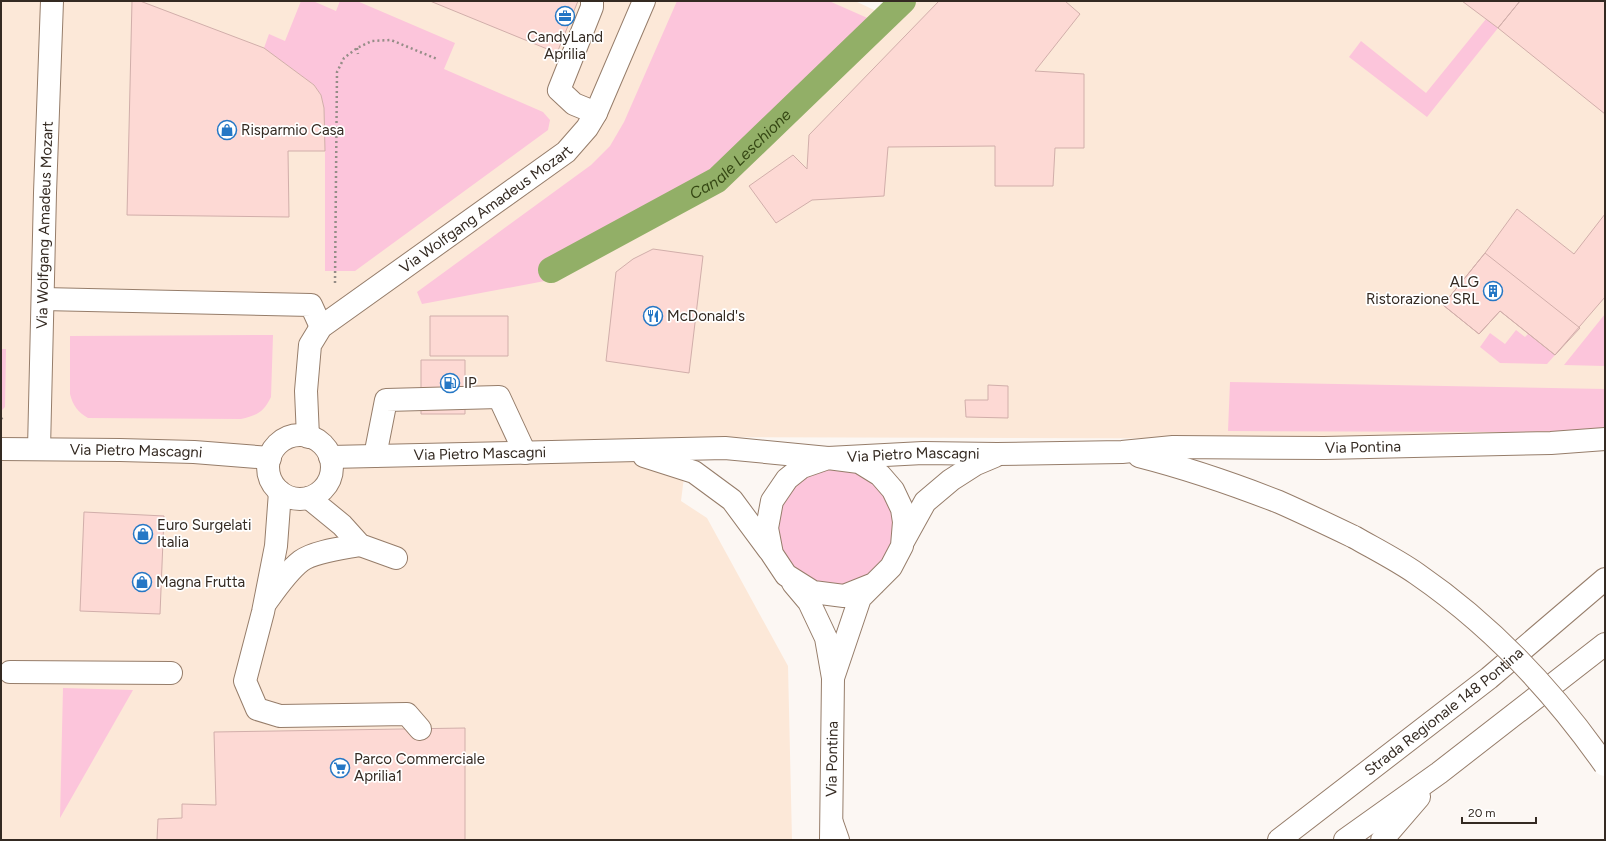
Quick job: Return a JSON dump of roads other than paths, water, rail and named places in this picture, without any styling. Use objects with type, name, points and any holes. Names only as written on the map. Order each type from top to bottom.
[{"type":"main road","name":"Via Wolfgang Amadeus Mozart","points":[[39,449],[52,1]]},
{"type":"main road","points":[[592,1],[592,7],[559,90],[574,104],[596,113]]},
{"type":"main road","name":"Via Wolfgang Amadeus Mozart","points":[[300,437],[310,345],[321,327],[566,152],[587,128],[596,113],[644,1]]},
{"type":"main road","points":[[43,299],[311,305],[321,327]]},
{"type":"main road","points":[[375,456],[386,400],[500,397],[525,453]]},
{"type":"main road","points":[[396,558],[360,545],[342,525],[301,495],[270,479],[268,468],[270,458],[275,448],[283,441],[300,437],[318,441],[325,448],[330,457],[332,468],[330,478],[301,495],[276,546],[246,681],[257,709],[280,716],[407,714],[420,728]]},
{"type":"main road","name":"Via Pontina","points":[[1122,452],[1173,447],[1355,447],[1551,443],[1605,438]]},
{"type":"main road","name":"Via Pietro Mascagni","points":[[330,457],[725,448],[859,462],[880,475],[893,490],[902,509],[904,522],[902,546]]},
{"type":"main road","name":"Via Pietro Mascagni","points":[[1,449],[194,452],[270,458]]},
{"type":"main road","name":"Via Pietro Mascagni","points":[[630,451],[694,472],[732,500],[786,575],[809,602],[826,638],[833,678]]},
{"type":"main road","name":"Via Pietro Mascagni","points":[[772,554],[767,528],[772,501],[787,478],[802,467],[828,458],[923,452],[997,454],[1122,452]]},
{"type":"main road","points":[[1122,452],[1163,462],[1220,480],[1280,503],[1354,537],[1417,574],[1470,615],[1534,675],[1581,730],[1605,766]]},
{"type":"main road","name":"Via Pietro Mascagni","points":[[833,678],[860,598],[892,567],[925,502],[950,480],[976,464],[997,454]]},
{"type":"main road","points":[[264,605],[278,584],[302,560],[330,550],[360,545]]},
{"type":"main road","name":"Via Pietro Mascagni","points":[[786,575],[812,592],[844,596],[874,584]]},
{"type":"main road","name":"Strada Regionale 148 Pontina","points":[[1275,840],[1286,834],[1489,678],[1605,579]]},
{"type":"main road","points":[[1345,840],[1439,773],[1605,644]]},
{"type":"main road","points":[[10,672],[171,673]]},
{"type":"main road","name":"Via Pontina","points":[[833,678],[834,834]]},
{"type":"main road","points":[[1382,840],[1439,773]]},
{"type":"waterway","name":"Canale Leschione","points":[[551,270],[717,180],[903,1]]},
{"type":"place","name":"CandyLand Aprilia","points":[[565,16]]},
{"type":"place","name":"Risparmio Casa","points":[[227,130]]},
{"type":"place","name":"ALG Ristorazione SRL","points":[[1493,291]]},
{"type":"place","name":"McDonald's","points":[[653,316]]},
{"type":"place","name":"IP","points":[[450,383]]},
{"type":"place","name":"Euro Surgelati Italia","points":[[143,534]]},
{"type":"place","name":"Magna Frutta","points":[[142,582]]},
{"type":"place","name":"Parco Commerciale Aprilia1","points":[[340,768]]}]
